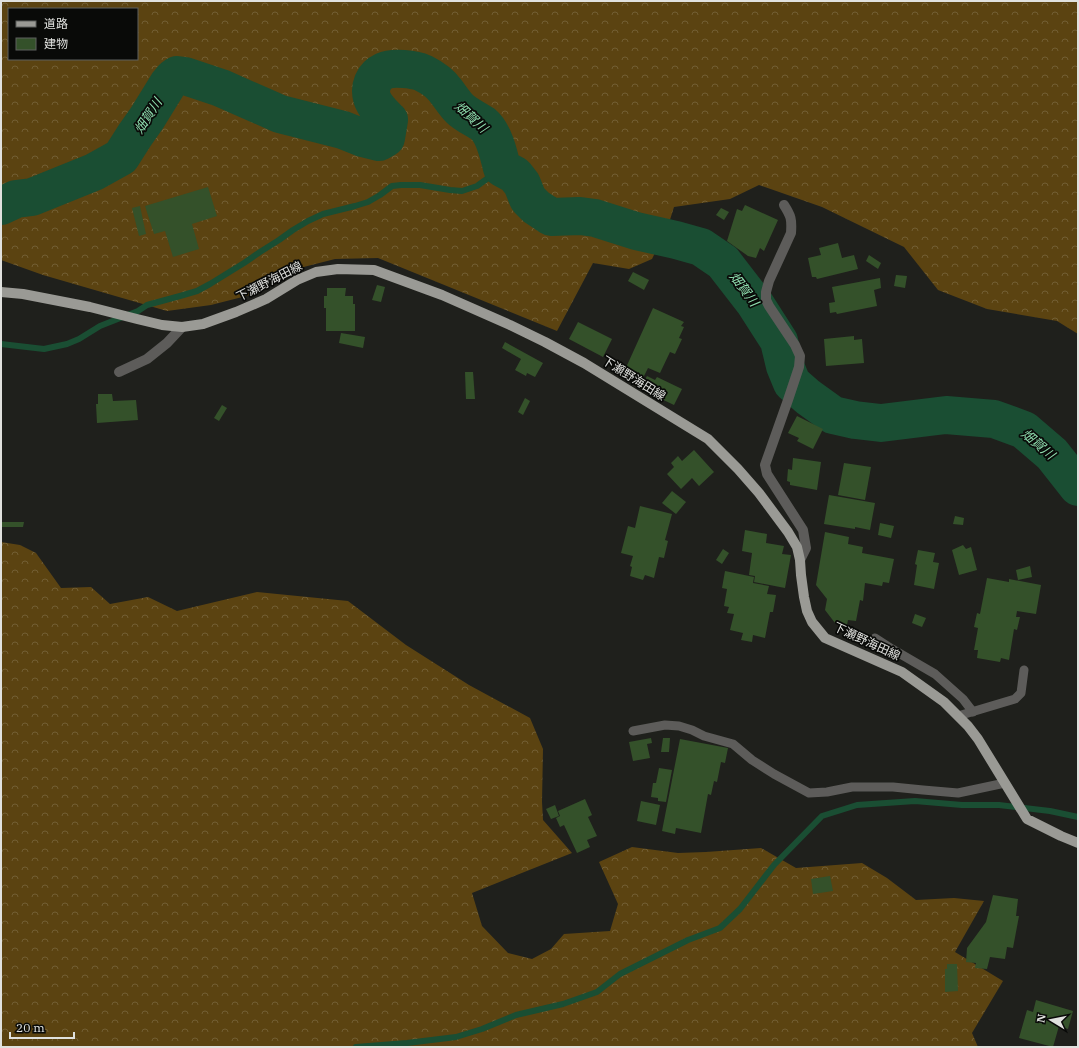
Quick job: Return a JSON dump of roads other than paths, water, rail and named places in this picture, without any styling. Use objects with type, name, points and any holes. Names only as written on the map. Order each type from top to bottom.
[{"type":"main road","name":"下瀬野海田線","points":[[1,292],[23,294],[90,306],[162,325],[182,327],[203,324],[236,312],[266,299],[297,280],[316,272],[338,269],[374,270],[430,290],[510,325],[584,363],[708,439],[738,469],[759,493],[788,532],[797,547],[807,610],[812,622],[825,638],[902,672],[944,702],[968,726],[978,739],[1027,819],[1078,843]]},
{"type":"street","points":[[784,205],[790,215],[792,224],[791,233],[769,281],[766,292],[766,300],[795,345],[800,356],[799,367],[765,465],[767,474],[803,530],[806,548],[800,560]]},
{"type":"street","points":[[119,372],[146,359],[167,343],[182,327]]},
{"type":"lane","points":[[875,638],[935,674],[963,699],[972,712]]},
{"type":"lane","points":[[958,716],[1014,700],[1021,693],[1024,670]]},
{"type":"lane","points":[[633,731],[665,725],[679,726],[704,736],[733,744],[752,760],[809,793],[827,792],[852,787],[893,787],[958,793],[1005,783]]},
{"type":"waterway","name":"畑賀川","points":[[1,206],[16,199],[32,197],[94,172],[121,157],[168,84],[177,75],[185,76],[221,88],[280,114],[343,130],[363,138],[379,142],[386,138],[389,120],[373,101],[371,94],[373,82],[380,73],[393,69],[404,69],[423,73],[443,87],[460,109],[487,128],[496,144],[502,168],[515,175],[522,184],[528,199],[536,207],[551,217],[580,216],[595,218],[636,231],[701,247],[723,262],[754,302],[779,341],[785,366],[792,383],[833,415],[855,420],[881,423],[946,415],[994,419],[1024,430],[1052,454],[1078,487]]},
{"type":"waterway","points":[[1,344],[44,349],[67,344],[79,339],[100,326],[138,311],[147,305],[197,291],[244,263],[308,221],[323,214],[368,202],[392,186],[420,185],[462,191],[477,186],[502,168]]},
{"type":"waterway","points":[[356,1047],[456,1037],[482,1029],[516,1015],[563,1004],[597,992],[620,974],[688,940],[720,928],[740,909],[774,865],[822,816],[857,805],[915,801],[962,805],[999,805],[1050,811],[1078,817]]}]
